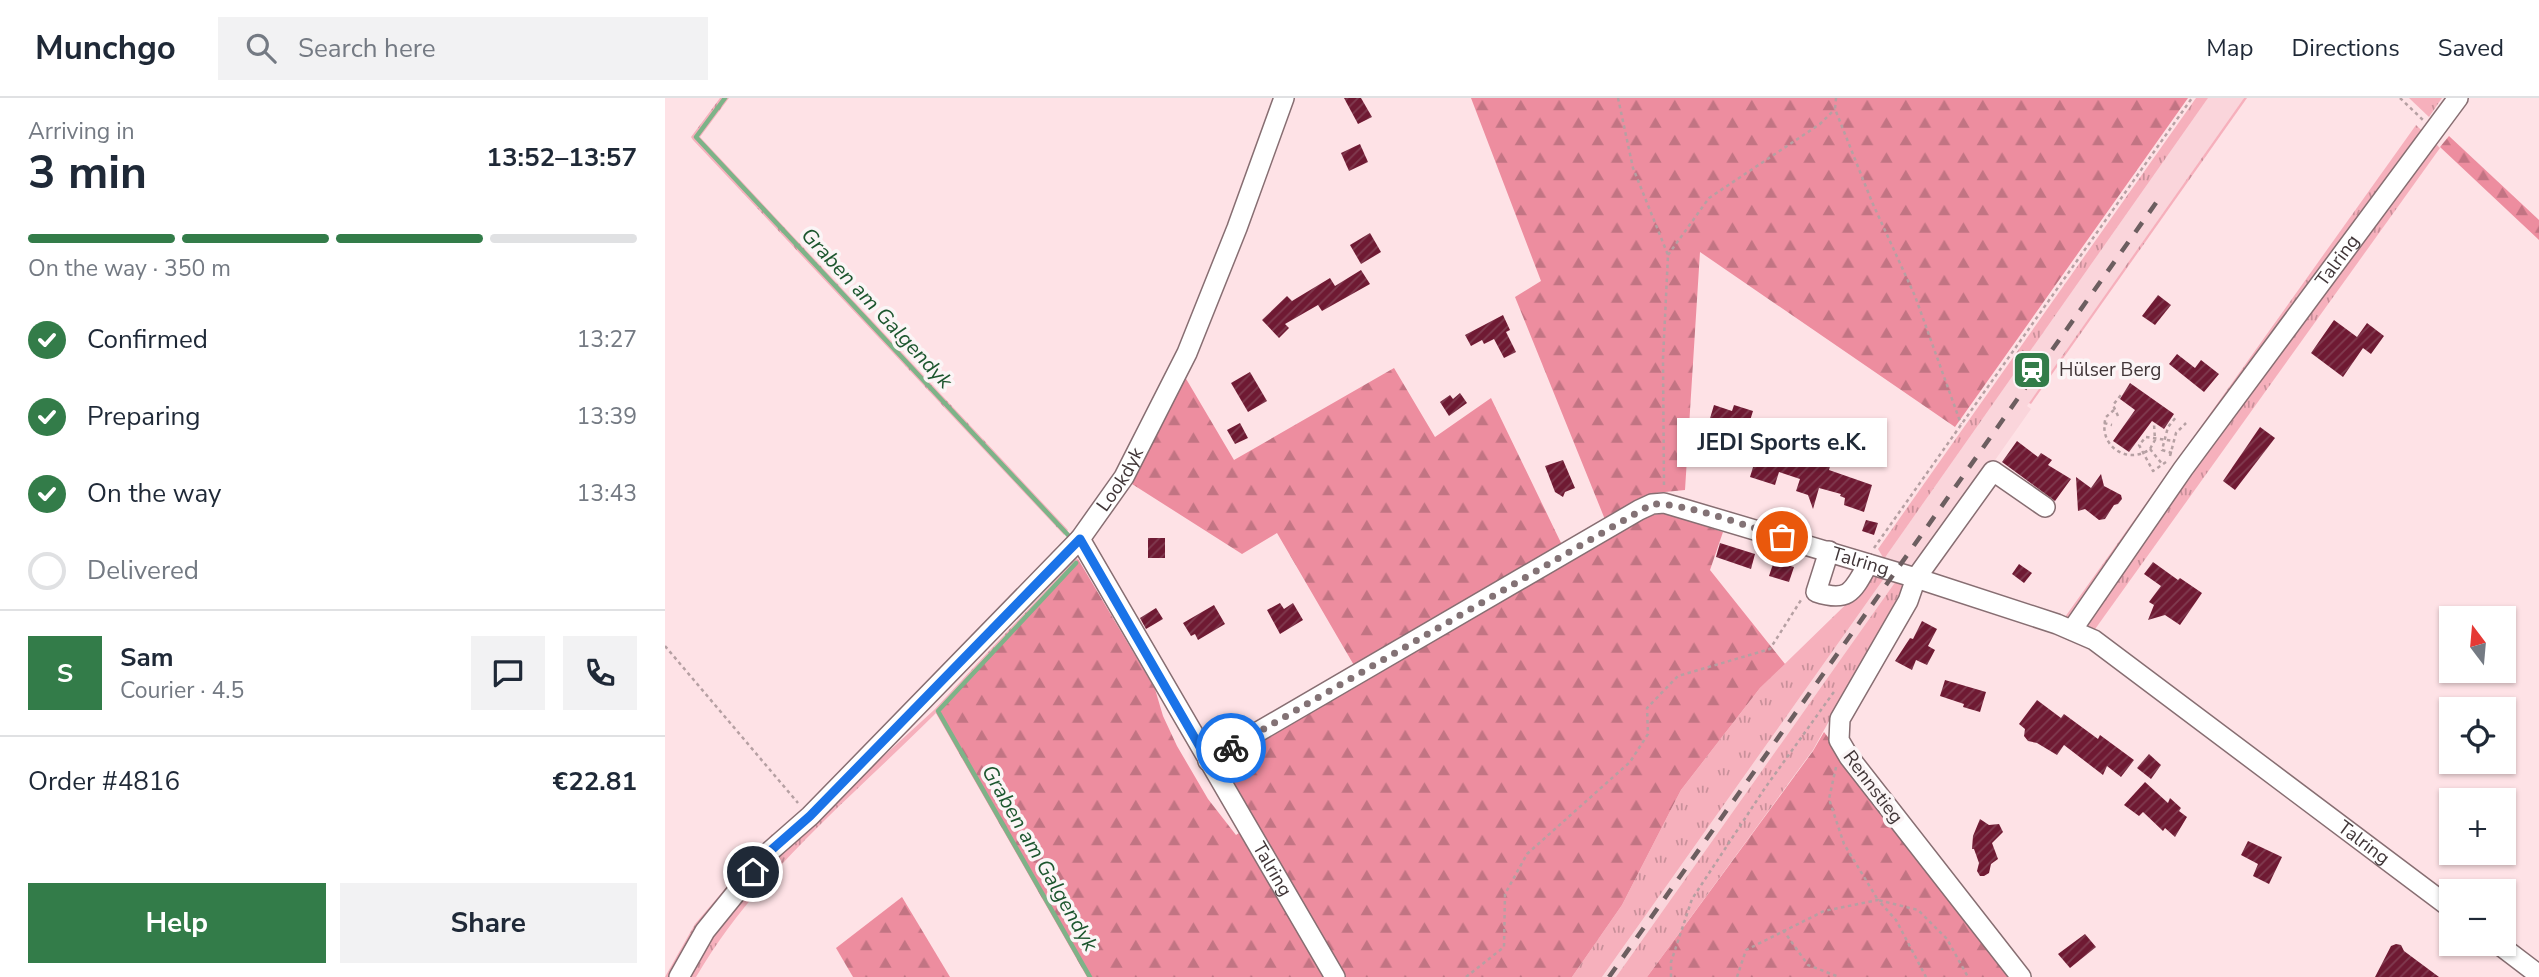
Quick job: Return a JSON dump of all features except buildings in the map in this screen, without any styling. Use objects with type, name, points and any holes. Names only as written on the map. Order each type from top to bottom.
[{"type":"street","name":"Lookdyk","points":[[679,977],[705,931],[761,862],[810,816],[1080,539],[1124,477],[1187,353],[1237,228],[1284,98]]},
{"type":"street","name":"Talring","points":[[2073,630],[2183,469],[2458,98]]},
{"type":"street","name":"Talring","points":[[1916,578],[1993,471],[2045,506]]},
{"type":"street","name":"Talring","points":[[1664,503],[1916,578],[2073,630],[2094,640],[2439,899]]},
{"type":"street","points":[[1208,761],[1639,510],[1652,504],[1664,503]]},
{"type":"street","name":"Talring","points":[[1080,539],[1335,977]]},
{"type":"street","points":[[1829,551],[1816,592],[1835,598],[1847,594],[1856,585],[1868,564]]},
{"type":"street","name":"Rennstieg","points":[[1916,578],[1908,600],[1840,719],[1839,740],[1849,757],[2021,977]]},
{"type":"street","points":[[2514,956],[2539,975]]},
{"type":"path","points":[[1618,98],[1633,168],[1668,255],[1663,359],[1664,503]]},
{"type":"path","points":[[1836,98],[1835,109],[1872,202],[1915,296],[1961,424]]},
{"type":"path","points":[[1868,564],[1875,544],[2192,98]]},
{"type":"path","points":[[2400,98],[2435,131]]},
{"type":"path","points":[[1668,255],[1709,198],[1820,124],[1835,109]]},
{"type":"path","points":[[2117,416],[2113,405],[2121,395]]},
{"type":"path","points":[[2114,410],[2106,417],[2105,437],[2117,451],[2133,456],[2145,453],[2155,439],[2154,424]]},
{"type":"path","points":[[2172,453],[2162,450],[2168,427],[2177,416]]},
{"type":"path","points":[[2104,423],[2112,425]]},
{"type":"path","points":[[2174,441],[2146,436],[2139,445],[2153,471],[2172,453],[2179,428],[2186,423]]},
{"type":"path","points":[[2150,449],[2162,465]]},
{"type":"path","points":[[1466,977],[1504,947],[1505,894],[1527,854],[1630,762],[1648,734],[1647,708],[1678,676],[1770,649],[1806,591],[1816,592]]},
{"type":"path","points":[[665,646],[810,816]]},
{"type":"path","points":[[1671,977],[1671,962],[1692,899],[1765,788],[1840,684]]},
{"type":"path","points":[[1839,740],[1829,799],[1844,844],[1878,900],[1896,920],[1926,977]]},
{"type":"path","points":[[1737,977],[1746,950],[1824,911],[1878,900],[1918,910],[1947,939],[1968,977]]},
{"type":"path","points":[[1783,930],[1808,965],[1839,977]]},
{"type":"shaded area","points":[[2208,98],[2244,98],[2027,406],[2031,409],[1917,571],[1884,559]]},
{"type":"shaded area","points":[[1885,577],[1896,581],[1616,977],[1602,977]]},
{"type":"green space","points":[[720,98],[729,98],[700,137],[1068,530],[1064,535],[693,140],[691,137]]},
{"type":"green space","points":[[1471,98],[2188,98],[1955,427],[1700,252],[1685,490],[1655,493],[1606,522],[1515,297],[1541,281]]},
{"type":"green space","points":[[2196,98],[2208,98],[1884,559],[1878,549]]},
{"type":"green space","points":[[2244,98],[2247,98],[2031,404],[2029,403]]},
{"type":"green space","points":[[2409,98],[2442,98],[2429,117]]},
{"type":"green space","points":[[2416,125],[2440,148],[2093,632],[2065,617]]},
{"type":"green space","points":[[2449,136],[2539,220],[2539,240],[2440,147]]},
{"type":"green space","points":[[1394,368],[1435,437],[1491,398],[1563,547],[1355,667],[1277,533],[1242,554],[1132,484],[1185,377],[1234,460]]},
{"type":"green space","points":[[1665,513],[1723,532],[1710,570],[1785,664],[1760,688],[1681,790],[1622,905],[1572,977],[1345,977],[1220,763],[1647,516]]},
{"type":"green space","points":[[1076,558],[1078,559],[953,696],[806,838],[776,871],[747,904],[696,977],[685,977],[714,927],[780,851],[934,710]]},
{"type":"green space","points":[[1078,559],[1155,689],[1163,716],[1177,746],[1208,799],[1236,835],[1239,833],[1324,977],[1087,977],[936,713]]},
{"type":"green space","points":[[1874,573],[1885,577],[1602,977],[1572,977],[1622,905],[1681,790],[1760,688],[1872,579]]},
{"type":"green space","points":[[1896,581],[1905,584],[1813,750],[1647,977],[1616,977]]},
{"type":"green space","points":[[1824,732],[2015,977],[1647,977],[1813,751]]},
{"type":"green space","points":[[772,834],[775,842],[674,977],[665,977],[695,924]]},
{"type":"green space","points":[[902,897],[950,977],[853,977],[836,948]]},
{"type":"waterway","name":"Graben am Galgendyk","points":[[725,98],[696,137],[1069,536]]},
{"type":"waterway","name":"Graben am Galgendyk","points":[[1076,563],[938,711],[1090,977]]},
{"type":"railway","points":[[1609,977],[2163,193]]},
{"type":"way so far","points":[[1231,748],[1652,504],[1664,503],[1782,537]]},
{"type":"place","name":"Hülser Berg","points":[[2032,370]]},
{"type":"place","name":"JEDI Sports e.K.","points":[[1782,537]]},
{"type":"route","points":[[753,872],[769,852],[810,816],[1080,539],[1208,761],[1231,748]]}]
